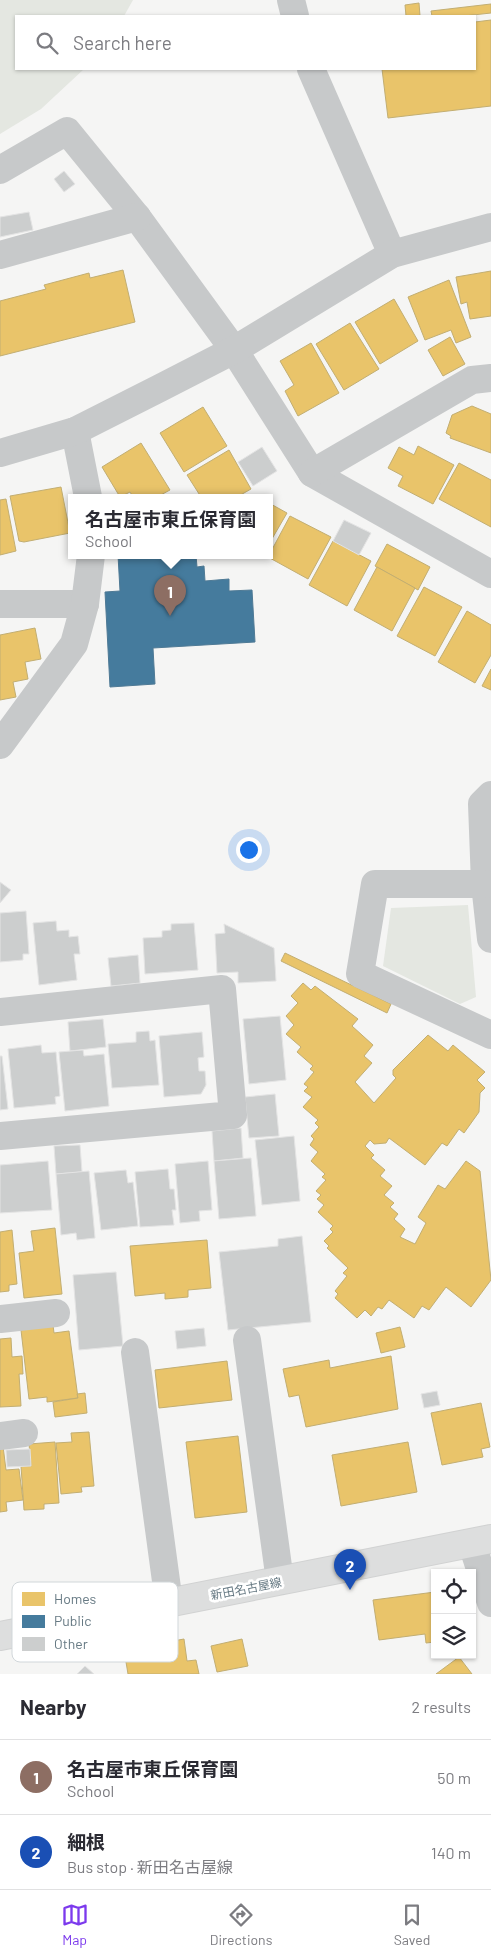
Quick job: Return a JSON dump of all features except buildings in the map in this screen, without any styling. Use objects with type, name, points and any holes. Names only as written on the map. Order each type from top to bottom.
[{"type":"main road","name":"新田名古屋線","points":[[178,1602],[481,1542]]},
{"type":"street","points":[[291,0],[295,15]]},
{"type":"street","points":[[311,70],[392,254]]},
{"type":"street","points":[[0,170],[67,131],[137,217],[234,350],[312,472],[491,574]]},
{"type":"street","points":[[0,255],[137,217]]},
{"type":"street","points":[[0,453],[75,431],[234,350],[392,254],[491,227]]},
{"type":"street","points":[[312,472],[472,380],[491,378]]},
{"type":"street","points":[[75,431],[87,494]]},
{"type":"street","points":[[0,745],[74,644],[85,604],[91,559]]},
{"type":"street","points":[[0,604],[85,604]]},
{"type":"street","points":[[491,795],[482,804],[485,884],[491,939]]},
{"type":"street","points":[[485,884],[375,884],[360,974],[491,1035]]},
{"type":"street","points":[[0,1012],[222,989],[233,1115],[0,1136]]},
{"type":"street","points":[[0,1319],[56,1313]]},
{"type":"street","points":[[247,1340],[280,1581]]},
{"type":"street","points":[[136,1352],[166,1582]]},
{"type":"street","points":[[481,1542],[491,1603]]},
{"type":"shaded area","points":[[0,0],[133,0],[125,15],[15,15],[15,70],[83,70],[41,109],[0,134]]},
{"type":"shaded area","points":[[468,905],[476,997],[460,1004],[383,966],[391,908]]},
{"type":"place","name":"名古屋市東丘保育園","points":[[170,616]]},
{"type":"place","name":"細根","points":[[350,1590]]}]
